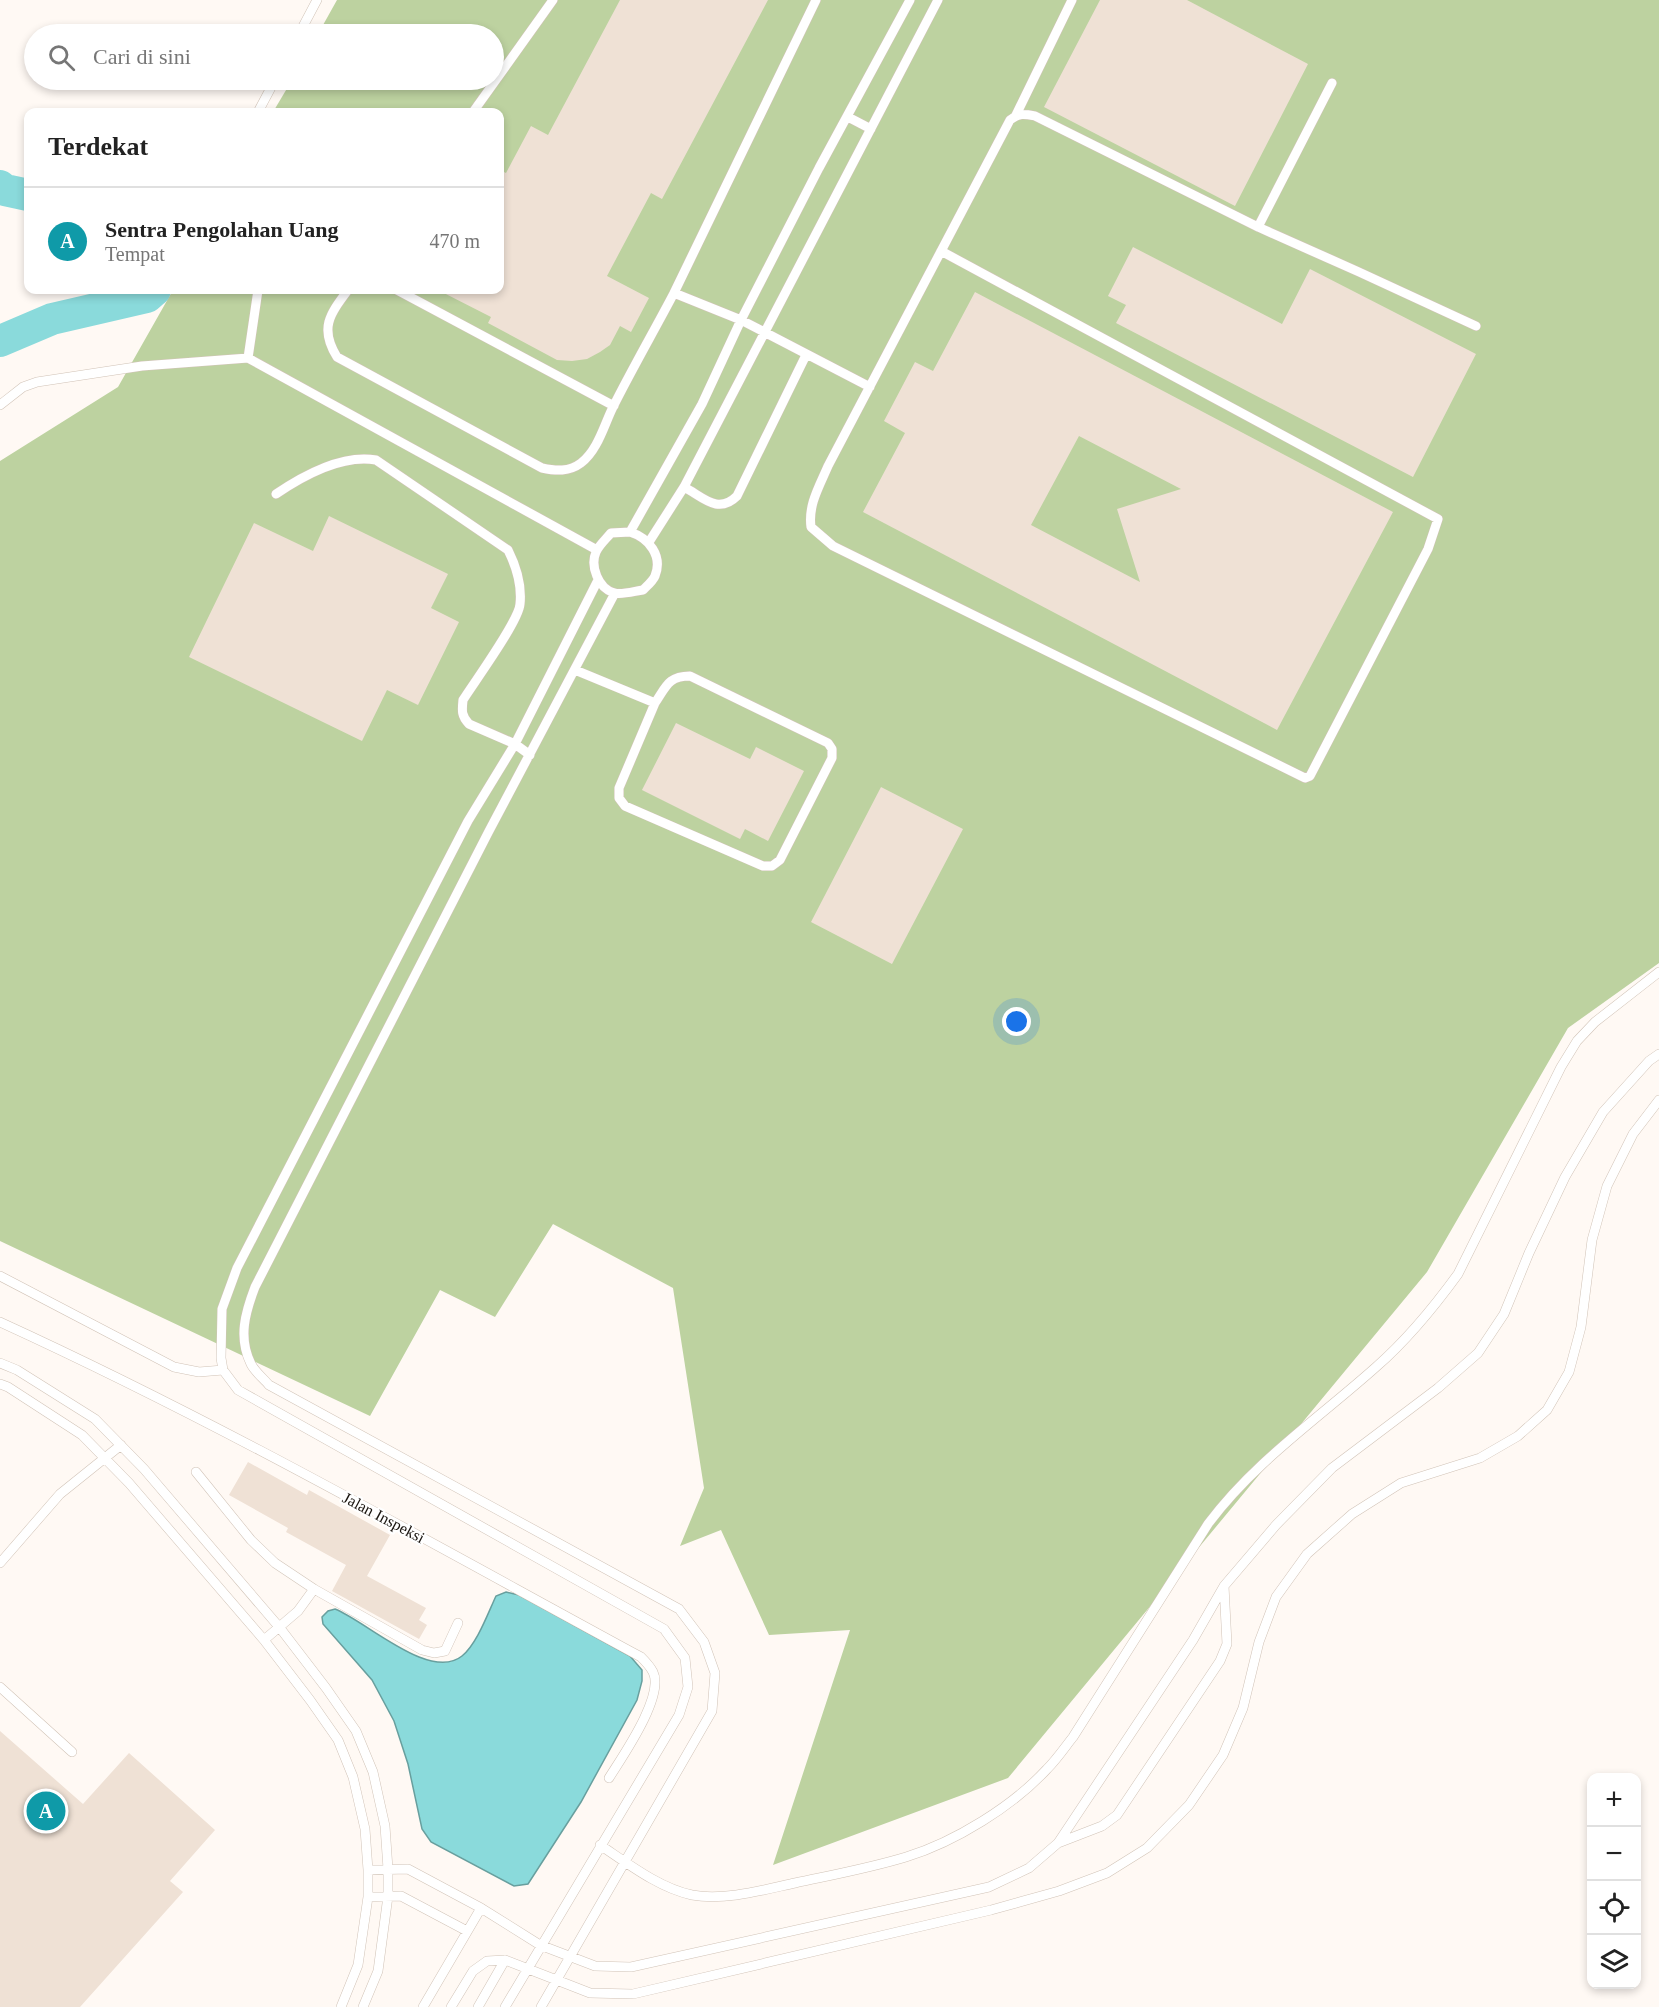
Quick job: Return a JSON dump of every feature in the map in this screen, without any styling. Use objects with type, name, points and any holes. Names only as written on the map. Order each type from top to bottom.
[{"type":"lane","points":[[304,24],[317,0]]},
{"type":"lane","points":[[504,69],[553,0]]},
{"type":"lane","points":[[345,294],[332,312],[328,324],[327,336],[337,357],[542,468],[556,471],[570,469],[582,463],[593,450],[674,293],[816,0]]},
{"type":"lane","points":[[630,532],[702,404],[741,320],[819,168],[910,0]]},
{"type":"lane","points":[[649,542],[684,487],[938,0]]},
{"type":"lane","points":[[940,251],[1438,519],[1428,549],[1309,777],[1304,777],[833,546],[812,527],[810,514],[812,502],[828,466],[940,251],[1010,120],[1016,115],[1072,0]]},
{"type":"lane","points":[[1258,227],[1332,83]]},
{"type":"lane","points":[[260,108],[270,90]]},
{"type":"lane","points":[[476,108],[489,90]]},
{"type":"lane","points":[[1016,115],[1035,116],[1258,227],[1476,326]]},
{"type":"lane","points":[[848,117],[871,129]]},
{"type":"lane","points":[[674,293],[741,320],[870,387]]},
{"type":"lane","points":[[248,358],[257,294]]},
{"type":"lane","points":[[404,294],[614,406]]},
{"type":"lane","points":[[684,487],[718,506],[729,504],[736,496],[806,355]]},
{"type":"lane","points":[[0,405],[23,387],[37,382],[142,366],[248,358],[597,550]]},
{"type":"lane","points":[[276,494],[328,467],[362,457],[376,460],[485,532],[508,550],[515,563],[520,605],[514,621],[463,700],[462,711],[469,724],[515,744],[530,755]]},
{"type":"lane","points":[[630,532],[640,535],[649,542],[657,558],[655,576],[643,590],[615,593],[608,590],[598,580],[594,560],[597,550],[611,533],[630,532]]},
{"type":"lane","points":[[505,2007],[679,1715],[688,1687],[685,1658],[664,1629],[238,1390],[223,1370],[221,1358],[222,1309],[237,1268],[468,820],[515,744],[598,580]]},
{"type":"lane","points":[[541,2007],[712,1711],[715,1673],[705,1642],[680,1610],[269,1385],[251,1365],[243,1339],[245,1314],[255,1287],[615,593]]},
{"type":"lane","points":[[575,670],[654,703]]},
{"type":"lane","points":[[690,676],[828,743],[832,749],[832,758],[780,860],[772,866],[763,866],[624,806],[619,798],[619,788],[654,703],[671,679],[690,676]]},
{"type":"lane","points":[[600,1845],[666,1885],[692,1895],[723,1896],[771,1888],[907,1857],[948,1840],[981,1821],[1018,1795],[1047,1769],[1073,1737],[1224,1502],[1250,1476],[1378,1366],[1440,1299],[1458,1274],[1561,1067],[1577,1041],[1595,1022],[1659,972]]},
{"type":"lane","points":[[368,1869],[408,1869],[481,1908],[540,1945],[595,1966],[631,1967],[989,1887],[1029,1868],[1058,1843],[1193,1640],[1224,1586],[1276,1525],[1332,1468],[1438,1389],[1478,1353],[1504,1314],[1529,1253],[1565,1177],[1603,1112],[1649,1061],[1659,1054]]},
{"type":"lane","points":[[451,2007],[472,1971],[487,1961],[505,1960],[590,1993],[633,1994],[991,1910],[1059,1891],[1107,1873],[1147,1848],[1189,1804],[1223,1755],[1243,1708],[1259,1642],[1276,1597],[1306,1554],[1352,1514],[1401,1483],[1480,1458],[1518,1436],[1547,1410],[1569,1372],[1581,1327],[1592,1240],[1607,1186],[1632,1134],[1659,1100]]},
{"type":"lane","points":[[0,1276],[174,1367],[199,1372],[223,1370]]},
{"type":"lane","name":"Jalan Inspeksi","points":[[0,1322],[73,1355],[269,1455],[641,1657],[654,1673],[654,1689],[646,1718],[609,1778]]},
{"type":"lane","points":[[0,1363],[18,1370],[95,1419],[121,1445],[280,1628],[356,1731],[373,1772],[385,1826],[388,1869],[388,1896],[378,1971],[363,2007]]},
{"type":"lane","points":[[0,1384],[82,1435],[129,1482],[264,1640],[339,1740],[354,1777],[365,1829],[368,1869],[368,1897],[358,1965],[341,2007]]},
{"type":"lane","points":[[0,1563],[60,1494],[121,1445]]},
{"type":"lane","points":[[196,1472],[251,1540],[275,1563],[314,1589],[422,1650],[434,1653],[445,1651],[458,1623]]},
{"type":"lane","points":[[1058,1843],[1102,1826],[1117,1815],[1220,1661],[1227,1644],[1224,1586]]},
{"type":"lane","points":[[264,1640],[298,1611],[314,1589]]},
{"type":"lane","points":[[0,1687],[72,1752]]},
{"type":"lane","points":[[368,1897],[401,1896],[467,1931]]},
{"type":"lane","points":[[423,2007],[481,1908]]},
{"type":"lane","points":[[477,2007],[505,1960]]},
{"type":"green space","points":[[337,0],[1659,0],[1659,963],[1568,1028],[1427,1272],[1008,1778],[773,1865],[850,1630],[769,1635],[721,1530],[680,1546],[704,1488],[673,1288],[553,1224],[495,1317],[440,1290],[370,1416],[0,1241],[0,461],[118,387],[171,294],[504,294],[504,108],[275,108],[286,90],[504,90],[504,24],[324,24]]},
{"type":"water","points":[[506,1592],[519,1595],[630,1656],[642,1670],[642,1681],[637,1700],[581,1802],[528,1884],[514,1886],[431,1842],[422,1829],[408,1764],[394,1721],[372,1680],[323,1624],[322,1617],[328,1611],[335,1609],[416,1656],[433,1661],[449,1662],[462,1656],[473,1644],[496,1596]]},
{"type":"building","points":[[620,0],[768,0],[662,199],[651,193],[607,276],[649,298],[631,332],[620,326],[610,345],[587,359],[557,360],[488,323],[491,317],[446,294],[504,294],[504,172],[506,173],[531,126],[548,135]]},
{"type":"building","points":[[1100,0],[1187,0],[1308,64],[1235,206],[1044,107]]},
{"type":"building","points":[[1133,247],[1282,324],[1310,269],[1476,354],[1413,477],[1116,323],[1126,305],[1108,296]]},
{"type":"building","points":[[975,292],[1393,512],[1277,730],[863,512],[905,433],[884,421],[915,362],[933,371]],"holes":[[[1079,436],[1181,489],[1117,509],[1140,582],[1031,525]]]},
{"type":"building","points":[[329,516],[448,574],[431,608],[459,622],[418,705],[387,690],[362,741],[189,657],[254,523],[313,551]]},
{"type":"building","points":[[676,723],[750,759],[756,747],[804,771],[768,841],[745,829],[740,839],[642,790]]},
{"type":"building","points":[[881,787],[963,829],[892,964],[811,922]]},
{"type":"building","points":[[248,1462],[307,1495],[309,1490],[390,1535],[367,1576],[426,1608],[419,1620],[427,1625],[419,1639],[332,1591],[346,1565],[286,1532],[288,1528],[229,1495]]},
{"type":"building","points":[[0,1731],[83,1804],[129,1753],[215,1830],[170,1881],[183,1892],[80,2007],[0,2007]]},
{"type":"waterway","points":[[0,186],[5,190],[24,194]]},
{"type":"waterway","points":[[0,341],[52,319],[147,297],[150,294]]},
{"type":"place","name":"Sentra Pengolahan Uang","points":[[46,1811]]}]
